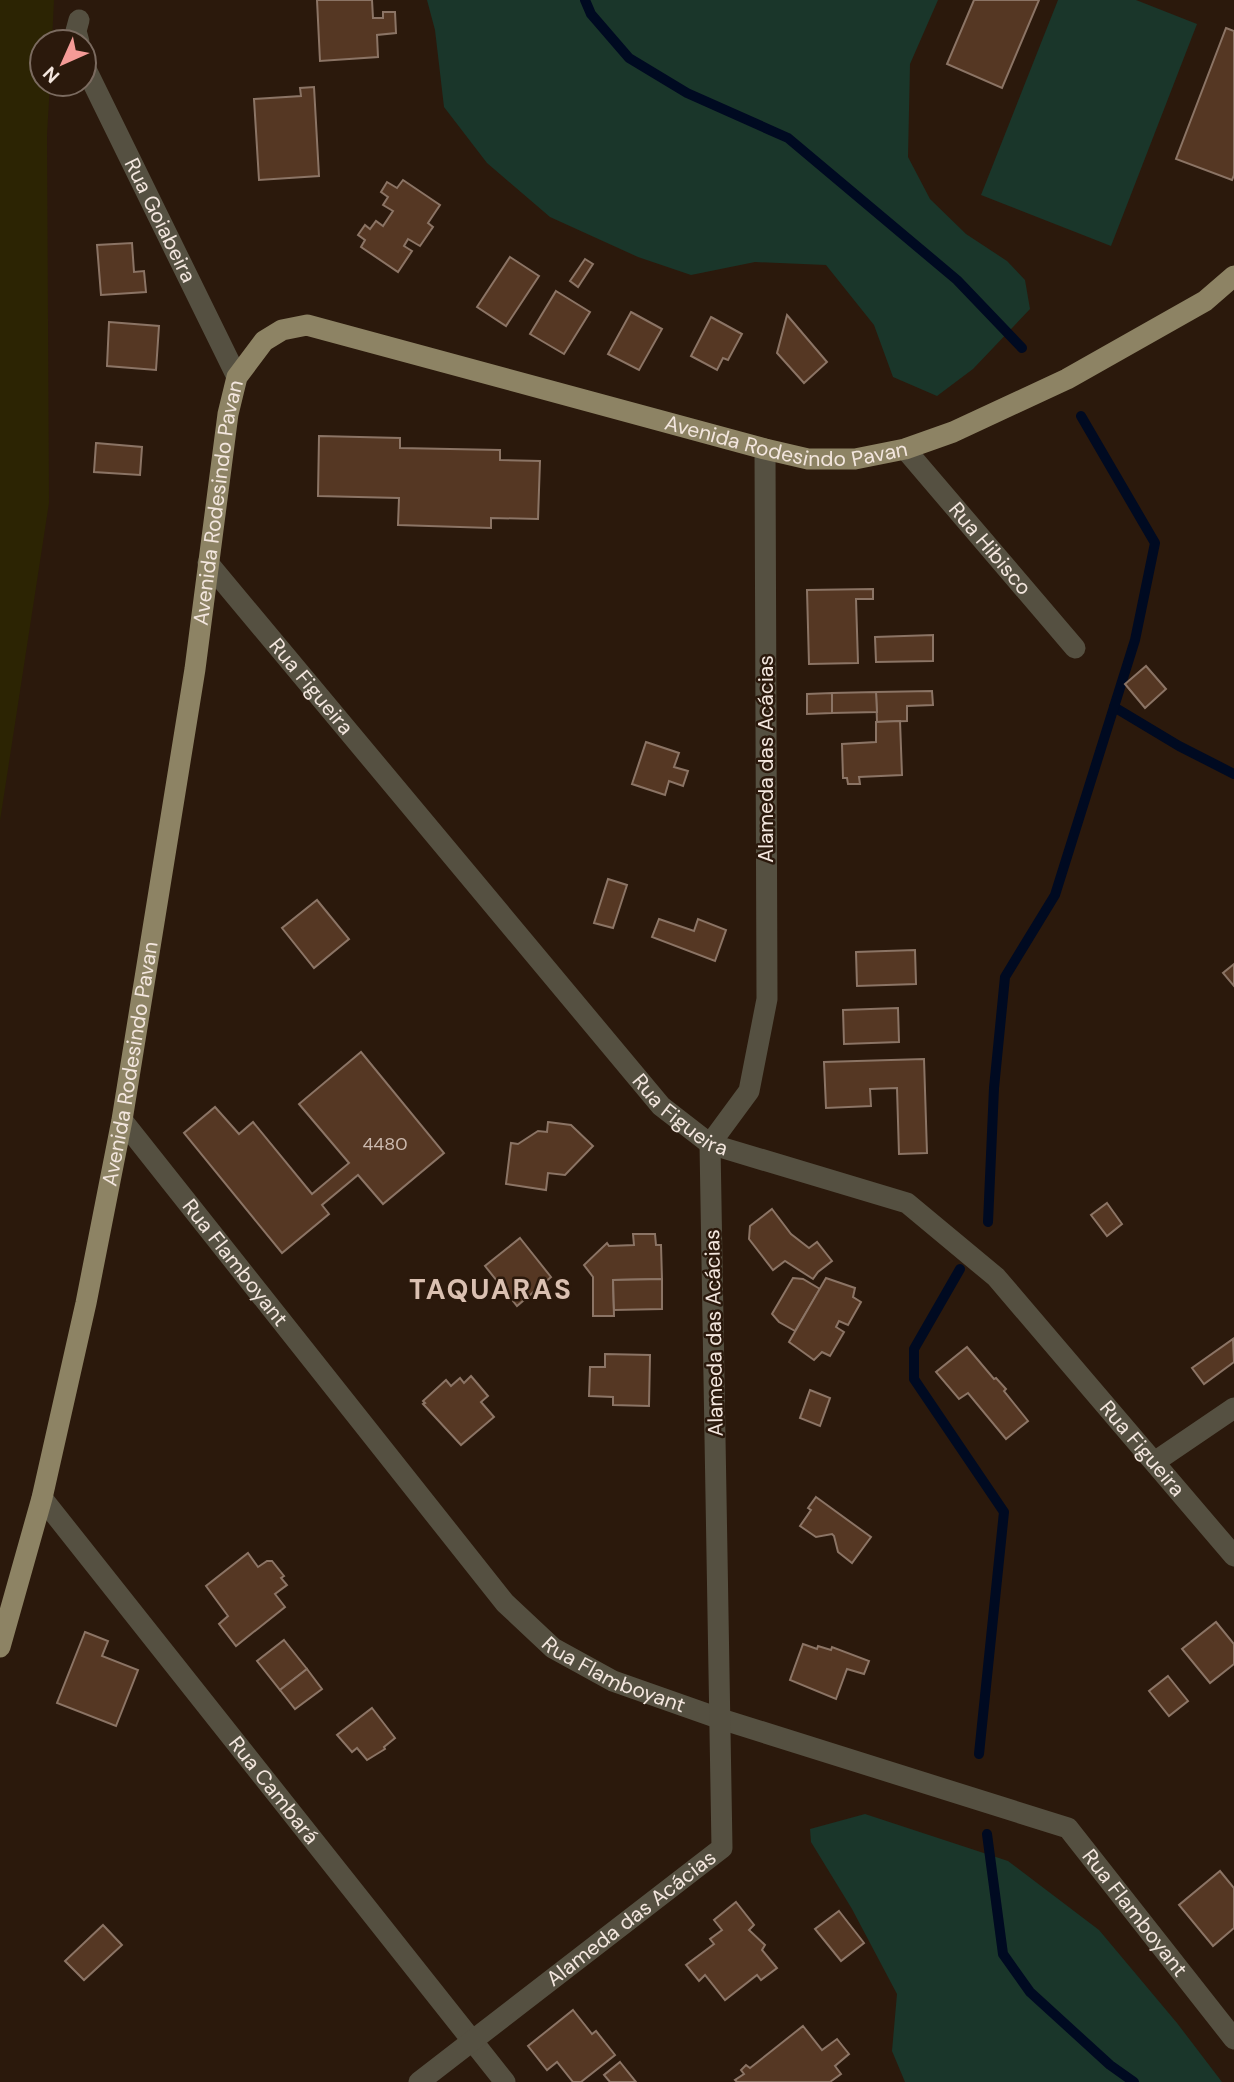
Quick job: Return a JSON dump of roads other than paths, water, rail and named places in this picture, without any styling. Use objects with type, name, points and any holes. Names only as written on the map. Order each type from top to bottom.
[{"type":"main road","name":"Avenida Rodesindo Pavan","points":[[0,1647],[42,1498],[86,1303],[122,1120],[193,683],[228,414],[237,377],[264,341],[282,330],[307,325],[765,449],[808,459],[855,459],[905,449],[953,432],[1067,379],[1205,300],[1234,276]]},
{"type":"street","points":[[77,28],[79,20]]},
{"type":"street","name":"Rua Goiabeira","points":[[98,94],[237,377]]},
{"type":"street","name":"Alameda das Acácias","points":[[419,2082],[722,1848],[710,1144],[749,1091],[767,999],[765,449]]},
{"type":"street","name":"Rua Hibisco","points":[[905,449],[1074,648]]},
{"type":"street","name":"Rua Figueira","points":[[208,564],[661,1106],[710,1144],[906,1203],[996,1277],[1156,1461],[1234,1556]]},
{"type":"street","name":"Rua Flamboyant","points":[[122,1120],[505,1602],[552,1648],[612,1681],[721,1719],[1068,1828],[1234,2039]]},
{"type":"street","points":[[1156,1461],[1234,1408]]},
{"type":"street","name":"Rua Cambará","points":[[42,1498],[505,2082]]},
{"type":"waterway","points":[[585,0],[591,14],[629,58],[687,93],[788,138],[957,280],[1022,348]]},
{"type":"waterway","points":[[988,1222],[994,1088],[1005,977],[1055,895],[1135,640],[1155,543],[1081,416]]},
{"type":"waterway","points":[[1114,707],[1179,746],[1234,774]]},
{"type":"waterway","points":[[960,1269],[914,1349],[914,1379],[1004,1512],[979,1754]]},
{"type":"waterway","points":[[987,1834],[1003,1954],[1030,1992],[1110,2065],[1134,2082]]},
{"type":"district","name":"TAQUARAS","points":[[491,1289]]}]
